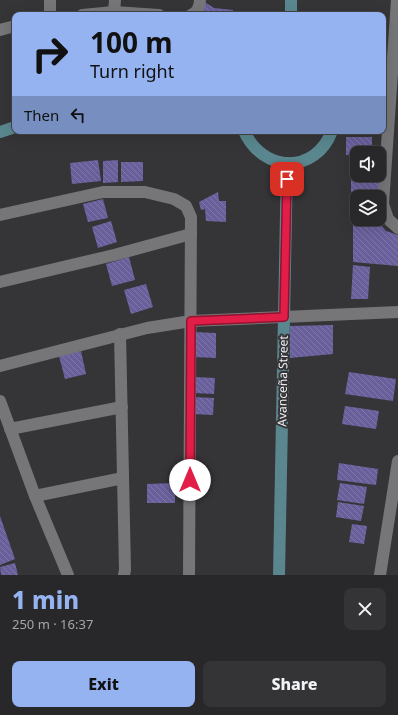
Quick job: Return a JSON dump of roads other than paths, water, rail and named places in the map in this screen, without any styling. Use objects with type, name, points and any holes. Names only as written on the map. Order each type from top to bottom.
[{"type":"street","points":[[50,0],[50,12]]},
{"type":"street","points":[[114,12],[115,0]]},
{"type":"street","points":[[195,12],[200,5],[200,0]]},
{"type":"street","points":[[291,0],[291,12]]},
{"type":"street","points":[[398,0],[383,204],[388,219],[398,228]]},
{"type":"street","points":[[0,30],[12,27]]},
{"type":"street","points":[[0,132],[12,128]]},
{"type":"street","points":[[245,134],[249,143],[259,154],[272,161],[287,163],[303,161],[317,153],[328,141],[331,134]]},
{"type":"street","name":"Avanceña Street","points":[[279,575],[287,163]]},
{"type":"street","points":[[0,215],[103,192],[145,192],[174,200],[186,206],[191,217],[189,575]]},
{"type":"street","points":[[0,282],[114,255],[191,234]]},
{"type":"street","points":[[0,366],[120,334],[191,321],[398,312]]},
{"type":"street","points":[[120,334],[124,478],[124,575]]},
{"type":"street","points":[[0,401],[35,496],[68,575]]},
{"type":"street","points":[[10,429],[122,406]]},
{"type":"street","points":[[380,575],[398,461]]},
{"type":"street","points":[[35,496],[124,478]]}]
